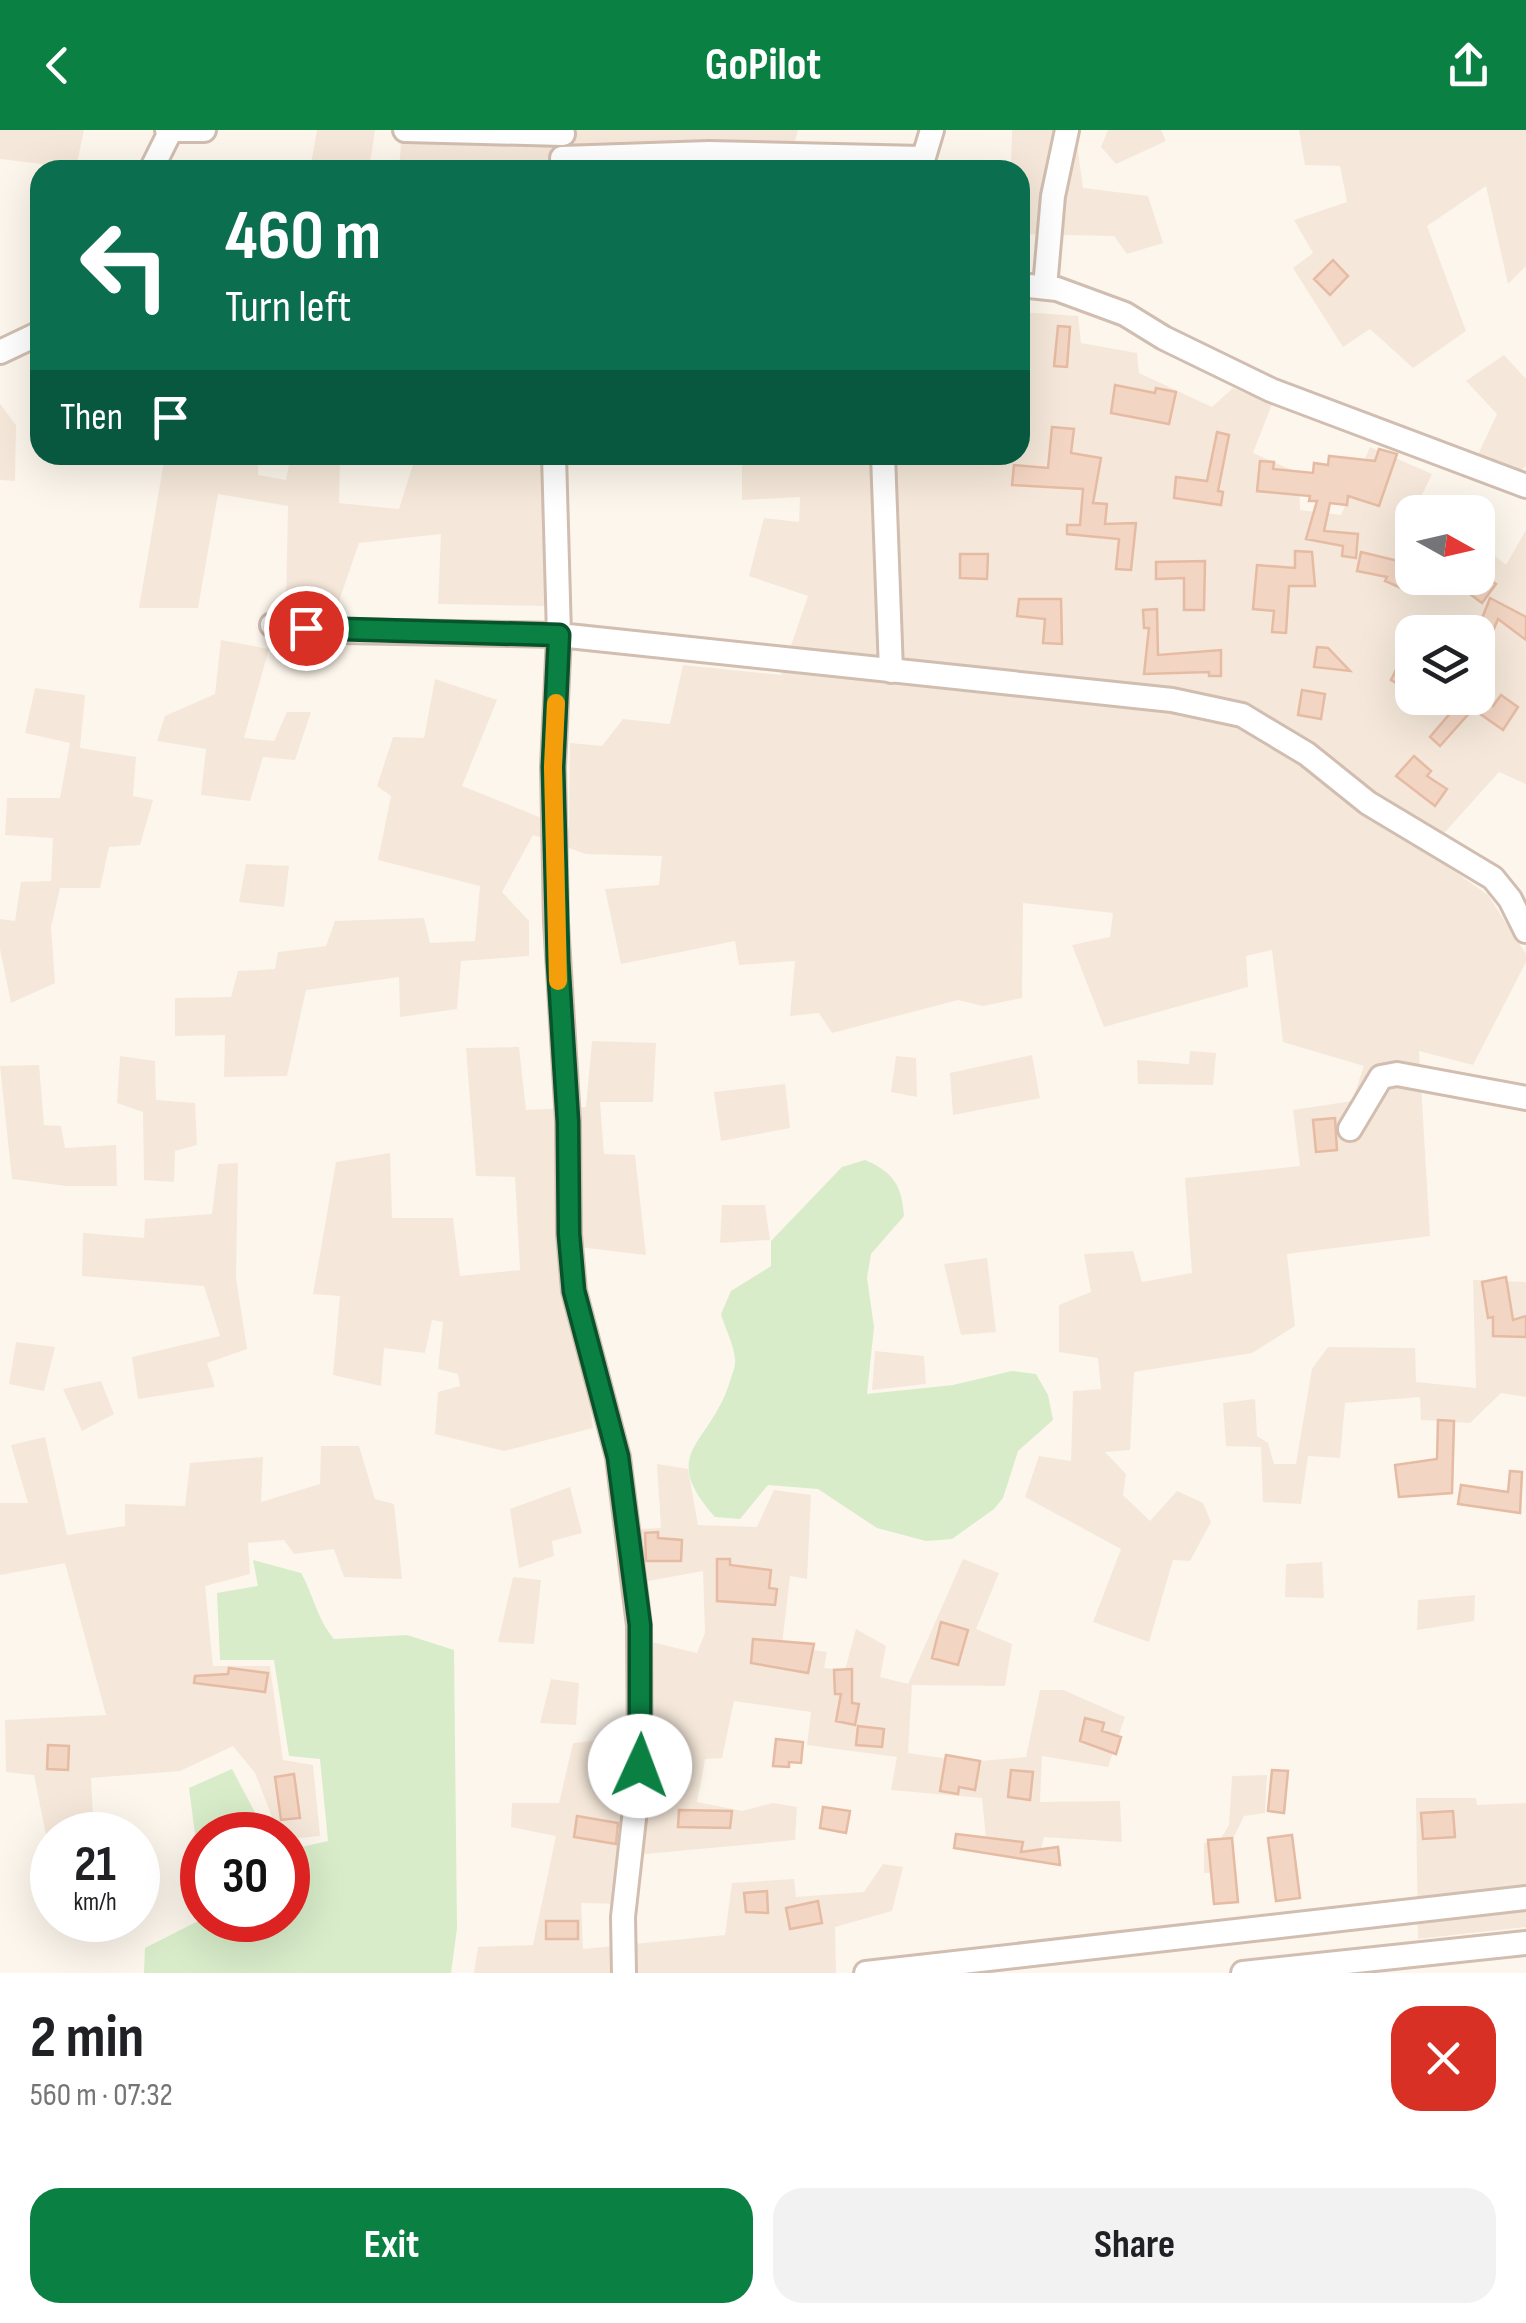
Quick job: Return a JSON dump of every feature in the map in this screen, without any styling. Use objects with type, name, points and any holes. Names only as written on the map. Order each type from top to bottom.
[{"type":"street","points":[[156,160],[169,130],[204,130]]},
{"type":"street","points":[[406,130],[562,148],[844,160]]},
{"type":"street","points":[[922,160],[932,130]]},
{"type":"street","points":[[1044,287],[1052,196],[1067,130]]},
{"type":"street","points":[[1030,286],[1125,314],[1164,338],[1271,390],[1526,486]]},
{"type":"street","points":[[0,352],[30,338]]},
{"type":"street","points":[[554,465],[559,635],[553,767],[569,1234],[574,1291],[618,1457],[640,1625],[640,1766],[623,1917],[624,1973]]},
{"type":"street","points":[[883,465],[892,670]]},
{"type":"street","points":[[272,625],[341,631],[559,635],[1172,700],[1242,714],[1307,754],[1368,803],[1484,870],[1510,899],[1526,931]]},
{"type":"street","points":[[1350,1128],[1381,1077],[1397,1074],[1526,1098]]},
{"type":"street","points":[[866,1973],[1526,1898]]},
{"type":"street","points":[[1243,1973],[1526,1943]]},
{"type":"shaded area","points":[[0,130],[84,130],[78,160],[30,163],[0,159]]},
{"type":"shaded area","points":[[317,130],[375,130],[370,160],[312,160]]},
{"type":"shaded area","points":[[402,130],[798,130],[790,160],[400,160]]},
{"type":"shaded area","points":[[1012,130],[1075,130],[1083,188],[1148,196],[1163,243],[1127,254],[1114,236],[1030,234],[1030,160],[1011,160]]},
{"type":"shaded area","points":[[1108,130],[1161,130],[1166,141],[1116,164],[1101,147]]},
{"type":"shaded area","points":[[1299,130],[1526,130],[1526,266],[1508,284],[1486,186],[1427,226],[1466,331],[1413,368],[1370,329],[1343,347],[1293,268],[1313,253],[1294,220],[1347,202],[1340,166],[1305,165]]},
{"type":"shaded area","points":[[1030,313],[1078,316],[1081,343],[1137,353],[1139,373],[1212,407],[1233,388],[1272,404],[1253,453],[1299,473],[1300,510],[1341,515],[1370,447],[1432,474],[1422,495],[1395,495],[1395,595],[1495,595],[1495,556],[1506,565],[1526,530],[1526,784],[1499,772],[1427,852],[1488,895],[1526,954],[1526,962],[1473,1065],[1419,1051],[1430,1236],[1287,1254],[1295,1326],[1252,1353],[1134,1372],[1130,1450],[1105,1452],[1126,1474],[1123,1495],[1150,1521],[1177,1491],[1203,1503],[1211,1522],[1190,1561],[1173,1560],[1149,1642],[1093,1622],[1121,1549],[1025,1497],[1039,1456],[1071,1461],[1073,1391],[1101,1389],[1098,1358],[1059,1352],[1059,1305],[1091,1292],[1084,1254],[1133,1251],[1142,1282],[1192,1273],[1185,1178],[1300,1166],[1293,1110],[1352,1101],[1364,1066],[1283,1042],[1272,950],[1246,956],[1248,987],[1104,1027],[1072,945],[1110,937],[1113,913],[1023,903],[1022,998],[983,1006],[958,1000],[832,1033],[819,1013],[790,1016],[795,961],[739,965],[735,941],[621,964],[605,889],[659,885],[662,856],[586,854],[533,835],[502,892],[529,921],[529,956],[461,961],[457,1009],[400,1017],[399,977],[306,990],[287,1076],[224,1077],[225,1035],[175,1036],[175,998],[231,997],[238,971],[275,969],[278,952],[326,946],[335,921],[424,918],[430,943],[475,941],[480,886],[378,860],[391,796],[377,786],[393,737],[424,738],[435,679],[497,700],[462,786],[569,829],[570,743],[602,746],[623,719],[670,724],[683,665],[781,675],[808,596],[749,576],[764,518],[799,522],[800,497],[742,500],[742,465],[1030,465]]},
{"type":"shaded area","points":[[1504,355],[1526,379],[1526,466],[1519,472],[1476,459],[1497,414],[1466,381]]},
{"type":"shaded area","points":[[0,404],[16,425],[15,481],[0,480]]},
{"type":"shaded area","points":[[163,465],[258,465],[258,475],[286,480],[289,465],[340,465],[339,503],[399,509],[413,465],[554,465],[552,606],[438,604],[441,534],[359,543],[339,601],[286,598],[288,506],[218,494],[198,608],[139,608]]},
{"type":"shaded area","points":[[221,640],[269,649],[244,738],[274,741],[287,712],[311,712],[295,760],[263,757],[250,801],[201,795],[206,749],[157,741],[165,716],[215,694]]},
{"type":"shaded area","points":[[35,688],[85,695],[80,748],[136,757],[133,796],[153,800],[140,845],[109,847],[100,888],[60,888],[51,927],[55,983],[11,1003],[0,949],[0,919],[15,921],[21,882],[51,881],[53,838],[5,835],[7,798],[60,798],[70,743],[25,733]]},
{"type":"shaded area","points":[[246,864],[289,866],[284,907],[239,902]]},
{"type":"shaded area","points":[[592,1041],[656,1043],[653,1102],[600,1102],[604,1154],[635,1155],[646,1255],[570,1246],[593,1428],[504,1451],[435,1434],[438,1392],[460,1386],[458,1374],[438,1369],[443,1322],[432,1320],[425,1353],[384,1348],[381,1386],[333,1375],[340,1296],[313,1294],[336,1162],[390,1153],[392,1218],[453,1218],[460,1276],[520,1270],[515,1177],[476,1176],[466,1048],[519,1047],[526,1110],[586,1107]]},
{"type":"shaded area","points":[[1190,1051],[1216,1053],[1213,1085],[1138,1084],[1137,1060],[1189,1064]]},
{"type":"shaded area","points":[[1032,1055],[1040,1098],[953,1115],[950,1073]]},
{"type":"shaded area","points":[[120,1056],[155,1061],[156,1100],[195,1103],[197,1145],[175,1151],[174,1182],[144,1180],[143,1112],[117,1103]]},
{"type":"shaded area","points":[[896,1056],[916,1058],[917,1097],[891,1092]]},
{"type":"shaded area","points":[[39,1065],[44,1125],[61,1126],[65,1148],[116,1145],[117,1186],[66,1186],[12,1179],[0,1066]]},
{"type":"shaded area","points":[[785,1084],[790,1128],[721,1141],[714,1092]]},
{"type":"shaded area","points":[[238,1163],[236,1278],[247,1349],[207,1363],[215,1387],[138,1399],[132,1357],[220,1336],[204,1286],[82,1276],[83,1233],[144,1238],[145,1219],[212,1214],[218,1164]]},
{"type":"shaded area","points":[[722,1205],[765,1205],[770,1240],[720,1243]]},
{"type":"shaded area","points":[[987,1258],[996,1332],[961,1335],[944,1264]]},
{"type":"shaded area","points":[[1473,1280],[1526,1282],[1526,1397],[1501,1393],[1470,1423],[1421,1420],[1420,1397],[1345,1403],[1340,1458],[1308,1456],[1301,1504],[1263,1502],[1261,1447],[1226,1446],[1223,1403],[1255,1399],[1257,1436],[1268,1443],[1274,1464],[1296,1464],[1312,1369],[1328,1347],[1415,1348],[1416,1382],[1476,1388]]},
{"type":"shaded area","points":[[16,1342],[55,1347],[44,1391],[9,1384]]},
{"type":"shaded area","points":[[875,1351],[924,1356],[926,1384],[872,1390]]},
{"type":"shaded area","points":[[101,1381],[114,1414],[82,1431],[63,1389]]},
{"type":"shaded area","points":[[45,1437],[67,1535],[125,1526],[125,1504],[185,1506],[190,1463],[263,1457],[261,1502],[320,1484],[321,1446],[359,1446],[375,1499],[394,1504],[402,1579],[344,1577],[334,1549],[294,1554],[284,1540],[248,1543],[250,1574],[205,1586],[213,1666],[270,1666],[283,1760],[313,1765],[320,1836],[310,1837],[310,1812],[270,1812],[255,1773],[233,1746],[180,1771],[91,1778],[93,1812],[41,1812],[34,1775],[6,1772],[5,1720],[106,1715],[65,1563],[0,1575],[0,1503],[28,1503],[11,1445]]},
{"type":"shaded area","points":[[657,1464],[688,1469],[698,1525],[757,1527],[774,1490],[811,1495],[807,1579],[790,1576],[782,1645],[827,1652],[824,1668],[845,1670],[856,1629],[886,1646],[880,1677],[908,1684],[963,1559],[999,1573],[976,1629],[1012,1644],[1005,1686],[912,1685],[908,1753],[969,1762],[1026,1757],[1040,1690],[1063,1690],[1125,1717],[1108,1767],[1042,1756],[1040,1802],[1120,1801],[1122,1842],[1044,1837],[1040,1853],[987,1850],[982,1798],[891,1790],[897,1757],[807,1745],[811,1712],[734,1701],[722,1758],[705,1759],[697,1802],[742,1811],[773,1803],[797,1807],[795,1840],[624,1856],[620,1904],[581,1903],[583,1949],[725,1935],[732,1883],[794,1879],[796,1897],[864,1892],[883,1864],[903,1867],[892,1911],[835,1927],[836,1973],[474,1973],[478,1947],[533,1945],[556,1836],[511,1827],[512,1803],[559,1803],[573,1743],[600,1740],[624,1817],[647,1641],[697,1653],[705,1633],[703,1571],[637,1583],[632,1529],[661,1528]]},
{"type":"shaded area","points":[[570,1487],[582,1533],[552,1541],[554,1556],[519,1568],[510,1509]]},
{"type":"shaded area","points":[[1322,1562],[1324,1598],[1285,1597],[1286,1564]]},
{"type":"shaded area","points":[[513,1577],[541,1580],[534,1644],[498,1642]]},
{"type":"shaded area","points":[[1475,1595],[1474,1621],[1417,1630],[1418,1600]]},
{"type":"shaded area","points":[[551,1679],[579,1683],[576,1725],[540,1723]]},
{"type":"shaded area","points":[[1267,1775],[1265,1813],[1244,1816],[1231,1843],[1231,1872],[1204,1873],[1204,1843],[1221,1838],[1229,1825],[1232,1776]]},
{"type":"shaded area","points":[[1416,1798],[1476,1798],[1477,1805],[1526,1803],[1526,1927],[1418,1939]]},
{"type":"green space","points":[[865,1160],[883,1169],[894,1181],[904,1216],[871,1254],[867,1278],[874,1327],[867,1394],[953,1385],[1012,1371],[1036,1374],[1048,1395],[1053,1420],[1018,1451],[1003,1498],[952,1539],[926,1541],[877,1528],[818,1489],[768,1485],[740,1519],[715,1517],[690,1477],[689,1462],[694,1448],[722,1402],[734,1367],[733,1348],[721,1314],[731,1291],[771,1266],[771,1241],[842,1167]]},
{"type":"green space","points":[[253,1560],[301,1573],[334,1639],[407,1635],[454,1650],[457,1928],[451,1973],[144,1973],[145,1948],[180,1930],[180,1942],[310,1942],[310,1845],[328,1841],[320,1759],[289,1756],[274,1660],[220,1660],[217,1593],[258,1586]]},
{"type":"green space","points":[[232,1769],[255,1812],[192,1812],[189,1788]]},
{"type":"building","points":[[1333,260],[1348,276],[1330,295],[1314,279]]},
{"type":"building","points":[[1058,326],[1070,327],[1067,367],[1054,366]]},
{"type":"building","points":[[1115,385],[1155,393],[1156,388],[1176,392],[1169,424],[1111,413]]},
{"type":"building","points":[[1052,427],[1074,429],[1071,453],[1101,458],[1093,503],[1107,504],[1105,524],[1136,523],[1131,570],[1116,569],[1119,539],[1067,534],[1067,525],[1080,525],[1083,489],[1012,485],[1014,465],[1048,468]]},
{"type":"building","points":[[1217,432],[1229,435],[1218,491],[1223,492],[1221,505],[1174,498],[1176,477],[1207,481]]},
{"type":"building","points":[[1379,449],[1397,454],[1379,506],[1348,496],[1347,505],[1330,503],[1324,531],[1358,534],[1356,558],[1342,556],[1343,546],[1306,539],[1317,501],[1309,501],[1310,496],[1257,491],[1260,461],[1274,462],[1273,469],[1313,473],[1314,463],[1328,465],[1329,456],[1375,461]]},
{"type":"building","points":[[1295,551],[1312,552],[1315,586],[1289,586],[1286,633],[1272,632],[1274,611],[1253,609],[1257,565],[1295,568]]},
{"type":"building","points":[[1361,552],[1395,560],[1395,585],[1385,581],[1387,577],[1357,571]]},
{"type":"building","points":[[960,554],[988,554],[987,579],[960,578]]},
{"type":"building","points":[[1205,561],[1204,610],[1184,610],[1184,578],[1156,579],[1156,562]]},
{"type":"building","points":[[1471,595],[1488,595],[1482,603]]},
{"type":"building","points":[[1490,598],[1526,617],[1526,640],[1498,619],[1495,626],[1495,615],[1483,615]]},
{"type":"building","points":[[1019,599],[1061,599],[1062,644],[1043,643],[1045,619],[1017,616]]},
{"type":"building","points":[[1157,609],[1158,655],[1221,650],[1221,676],[1209,676],[1209,672],[1144,674],[1149,628],[1144,628],[1143,610]]},
{"type":"building","points":[[1317,647],[1328,648],[1350,671],[1314,667]]},
{"type":"building","points":[[1302,690],[1325,694],[1321,719],[1298,715]]},
{"type":"building","points":[[1501,695],[1518,707],[1503,730],[1482,715],[1495,715],[1495,703]]},
{"type":"building","points":[[1449,715],[1468,715],[1440,746],[1430,737]]},
{"type":"building","points":[[1414,756],[1431,771],[1427,776],[1447,789],[1435,806],[1396,776]]},
{"type":"building","points":[[1335,1118],[1337,1150],[1316,1152],[1313,1120]]},
{"type":"building","points":[[1506,1277],[1513,1320],[1526,1316],[1526,1337],[1493,1336],[1493,1317],[1488,1318],[1482,1282]]},
{"type":"building","points":[[1438,1420],[1454,1421],[1452,1493],[1399,1497],[1395,1465],[1437,1459]]},
{"type":"building","points":[[1510,1471],[1522,1472],[1520,1513],[1458,1504],[1461,1485],[1508,1492]]},
{"type":"building","points":[[658,1532],[658,1538],[682,1540],[681,1561],[646,1561],[645,1533]]},
{"type":"building","points":[[717,1559],[730,1559],[730,1565],[771,1570],[769,1588],[777,1589],[775,1605],[717,1601]]},
{"type":"building","points":[[941,1622],[968,1630],[958,1665],[932,1658]]},
{"type":"building","points":[[753,1639],[814,1644],[808,1673],[751,1663]]},
{"type":"building","points":[[229,1668],[268,1673],[265,1692],[194,1683],[195,1676],[228,1674]]},
{"type":"building","points":[[852,1669],[852,1703],[859,1704],[855,1725],[836,1721],[841,1694],[835,1694],[834,1670]]},
{"type":"building","points":[[1085,1718],[1104,1723],[1102,1731],[1121,1737],[1116,1754],[1080,1741]]},
{"type":"building","points":[[858,1726],[884,1729],[882,1747],[856,1745]]},
{"type":"building","points":[[776,1739],[803,1742],[801,1763],[773,1766]]},
{"type":"building","points":[[48,1745],[69,1746],[68,1770],[47,1769]]},
{"type":"building","points":[[946,1755],[980,1761],[975,1790],[959,1787],[958,1794],[940,1791]]},
{"type":"building","points":[[1011,1770],[1033,1772],[1030,1800],[1008,1797]]},
{"type":"building","points":[[1272,1770],[1288,1771],[1284,1813],[1268,1811]]},
{"type":"building","points":[[294,1774],[299,1812],[280,1812],[275,1777]]},
{"type":"building","points":[[823,1807],[850,1811],[846,1833],[820,1828]]},
{"type":"building","points":[[679,1810],[732,1811],[730,1828],[678,1827]]},
{"type":"building","points":[[1453,1811],[1455,1837],[1423,1839],[1421,1813]]},
{"type":"building","points":[[577,1816],[618,1823],[616,1844],[574,1837]]},
{"type":"building","points":[[956,1834],[1023,1842],[1021,1852],[1058,1847],[1060,1865],[954,1848]]},
{"type":"building","points":[[1292,1835],[1300,1898],[1276,1901],[1268,1838]]},
{"type":"building","points":[[1232,1838],[1238,1902],[1214,1904],[1208,1840]]},
{"type":"building","points":[[767,1891],[768,1913],[746,1912],[744,1893]]},
{"type":"building","points":[[818,1901],[822,1923],[790,1929],[786,1908]]},
{"type":"building","points":[[546,1921],[578,1921],[578,1939],[546,1939]]},
{"type":"slow traffic","points":[[556,703],[553,767],[558,981]]},
{"type":"route","points":[[306,628],[559,635],[553,767],[569,1234],[574,1291],[618,1457],[626,1543],[640,1625],[640,1766]]}]
